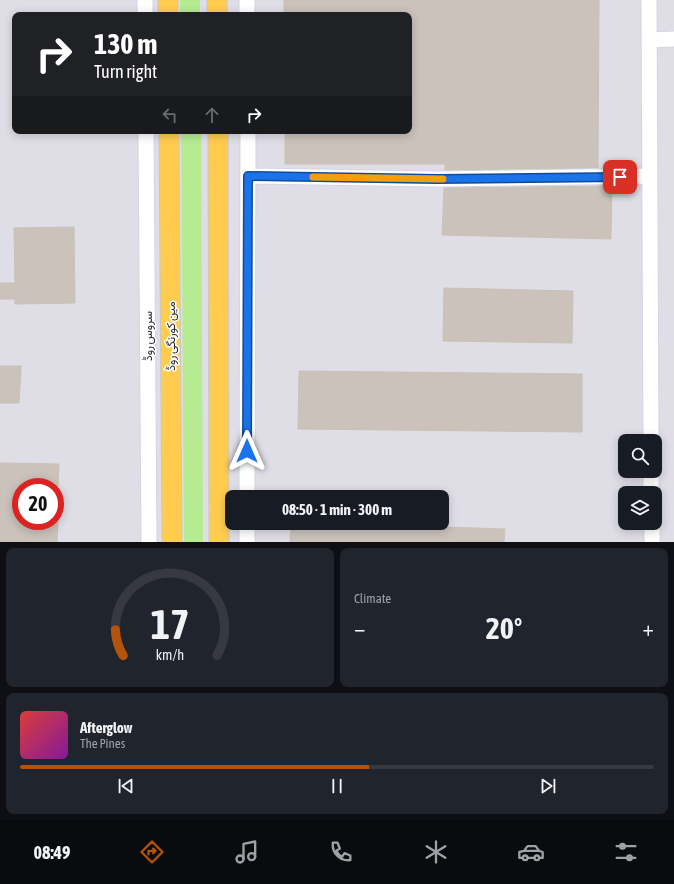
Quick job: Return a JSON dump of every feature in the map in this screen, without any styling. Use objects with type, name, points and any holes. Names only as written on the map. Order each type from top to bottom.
[{"type":"main road","points":[[168,0],[168,12]]},
{"type":"main road","points":[[217,0],[217,12]]},
{"type":"main road","name":"مین کورنگی روڈ","points":[[169,134],[172,542]]},
{"type":"main road","points":[[218,134],[219,542]]},
{"type":"street","points":[[145,0],[145,12]]},
{"type":"street","points":[[247,0],[247,12]]},
{"type":"street","points":[[649,0],[651,434]]},
{"type":"street","points":[[649,40],[674,39]]},
{"type":"street","name":"سروس روڈ","points":[[146,134],[149,542]]},
{"type":"street","points":[[246,490],[248,134]]},
{"type":"street","points":[[248,176],[437,179],[650,176]]},
{"type":"street","points":[[246,530],[246,542]]},
{"type":"street","points":[[652,530],[652,542]]},
{"type":"shaded area","points":[[0,0],[674,0],[674,542],[0,542]]},
{"type":"green space","points":[[180,0],[200,0],[200,12],[180,12]]},
{"type":"green space","points":[[181,134],[201,134],[203,542],[184,542]]},
{"type":"building","points":[[284,0],[599,0],[598,168],[445,170],[445,164],[285,164],[285,134],[412,134],[412,12],[284,12]]},
{"type":"building","points":[[612,186],[611,239],[442,235],[444,188]]},
{"type":"building","points":[[74,227],[75,303],[15,304],[15,299],[0,299],[0,283],[15,283],[14,228]]},
{"type":"building","points":[[444,288],[573,291],[572,343],[443,341]]},
{"type":"building","points":[[0,366],[21,366],[19,403],[0,403]]},
{"type":"building","points":[[299,371],[582,374],[582,432],[298,429]]},
{"type":"building","points":[[0,463],[59,464],[58,478],[12,478],[12,530],[58,530],[57,542],[0,542]]},
{"type":"building","points":[[449,527],[505,529],[504,542],[290,542],[291,530],[449,530]]},
{"type":"slow traffic","points":[[313,177],[443,179]]},
{"type":"route","points":[[247,451],[248,176],[437,179],[620,177]]}]
